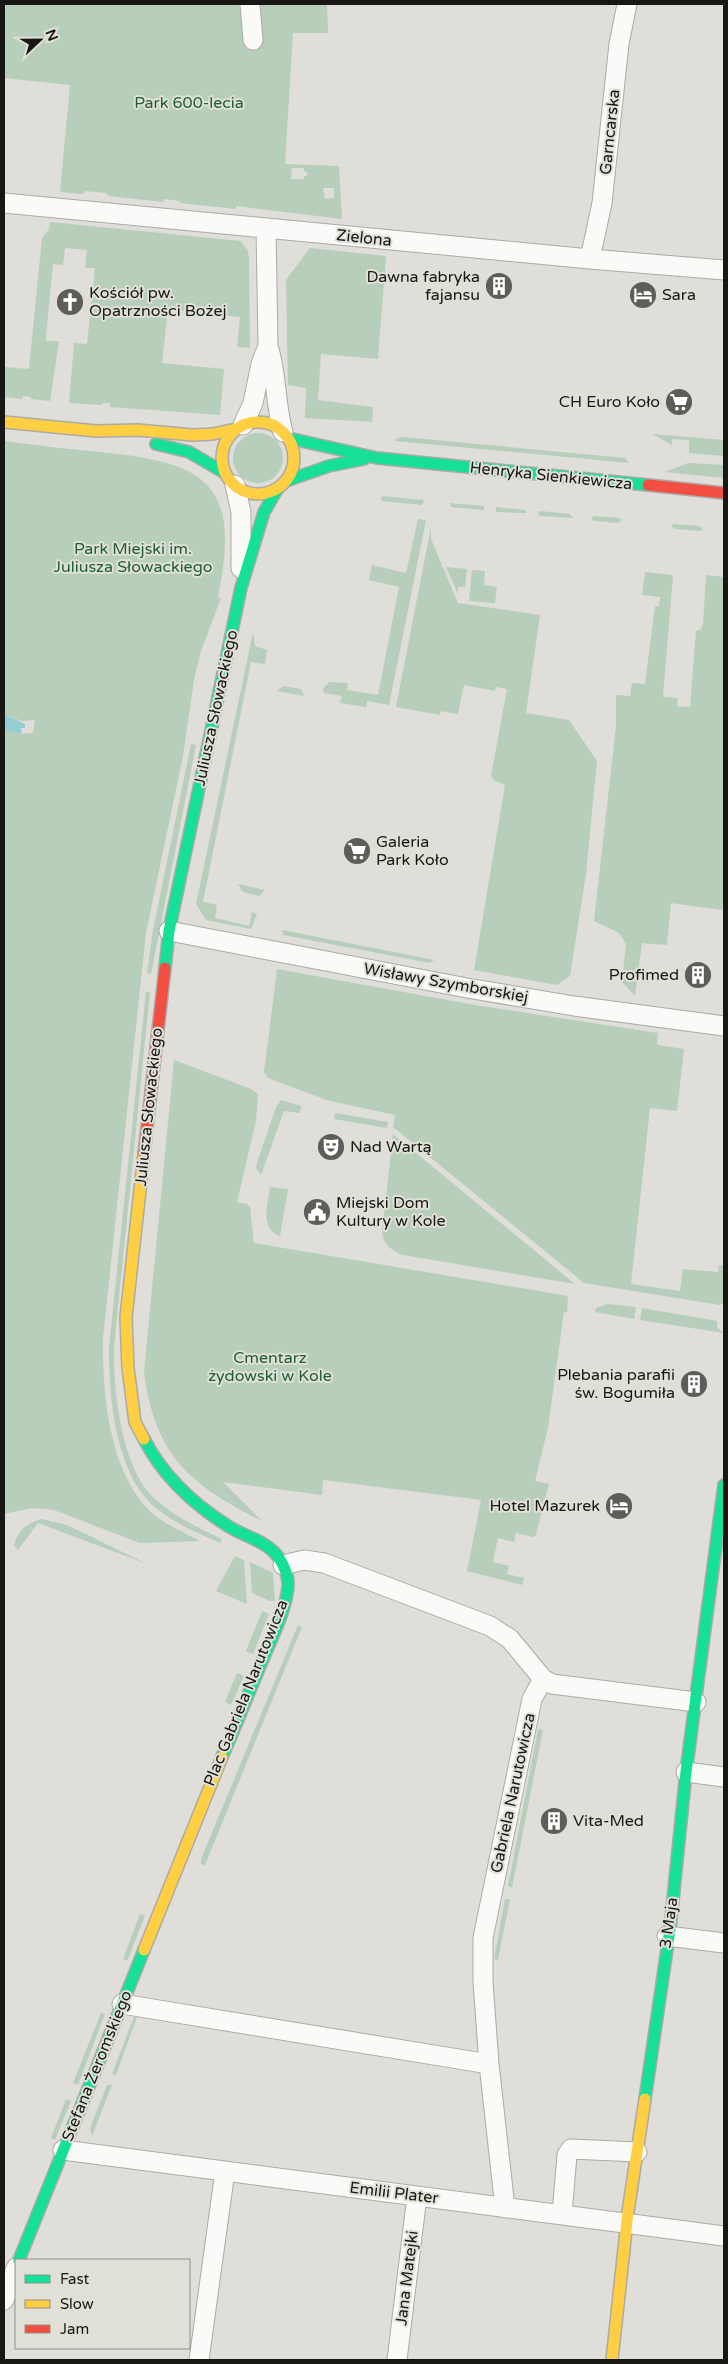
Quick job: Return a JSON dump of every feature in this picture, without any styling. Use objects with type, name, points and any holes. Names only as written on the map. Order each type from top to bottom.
[{"type":"street","points":[[250,4],[253,40]]},
{"type":"street","name":"Garncarska","points":[[590,260],[602,203],[619,44],[627,4]]},
{"type":"street","name":"Zielona","points":[[4,203],[590,260],[724,270]]},
{"type":"street","points":[[96,431],[189,452],[210,462],[244,492],[268,493],[282,485],[294,464],[294,455],[276,404],[274,366],[268,346],[266,228]]},
{"type":"street","points":[[230,479],[222,461],[223,449],[228,438],[240,427],[253,403],[261,364],[268,346]]},
{"type":"street","points":[[4,422],[96,431],[138,430],[192,435],[213,434],[252,422],[269,423],[286,435]]},
{"type":"street","name":"Henryka Sienkiewicza","points":[[286,435],[305,444],[352,450],[377,458],[724,493]]},
{"type":"street","name":"Henryka Sienkiewicza","points":[[282,485],[329,466],[377,458]]},
{"type":"street","name":"Juliusza Słowackiego","points":[[230,479],[241,512],[241,588]]},
{"type":"street","name":"Juliusza Słowackiego","points":[[282,485],[264,512],[241,588],[169,931],[126,1317],[128,1368],[135,1422],[151,1453],[170,1480],[196,1503],[230,1527],[265,1546],[283,1565]]},
{"type":"street","name":"Wisławy Szymborskiej","points":[[169,931],[574,1006],[724,1026]]},
{"type":"street","name":"3 Maja","points":[[612,2360],[627,2224],[667,1936],[686,1772],[719,1564],[724,1485]]},
{"type":"street","points":[[283,1565],[304,1560],[324,1563],[490,1626],[510,1639],[543,1679],[552,1684],[696,1702]]},
{"type":"street","name":"Plac Gabriela Narutowicza","points":[[175,1871],[282,1613],[288,1585],[283,1565]]},
{"type":"street","name":"Gabriela Narutowicza","points":[[505,2208],[489,2064],[483,1982],[483,1938],[532,1699],[543,1679]]},
{"type":"street","points":[[686,1772],[724,1777]]},
{"type":"street","name":"Stefana Żeromskiego","points":[[19,2259],[175,1871]]},
{"type":"street","points":[[667,1936],[724,1943]]},
{"type":"street","points":[[122,2004],[489,2064]]},
{"type":"street","points":[[562,2214],[567,2155],[571,2149],[638,2152]]},
{"type":"street","name":"Emilii Plater","points":[[63,2150],[724,2236]]},
{"type":"street","points":[[199,2360],[225,2171]]},
{"type":"street","name":"Jana Matejki","points":[[397,2360],[416,2196]]},
{"type":"street","points":[[4,2300],[15,2271]]},
{"type":"green space","name":"Park 600-lecia","points":[[4,4],[327,4],[328,33],[293,33],[285,164],[339,166],[342,219],[236,206],[236,209],[180,203],[180,201],[164,199],[163,202],[109,196],[106,193],[85,191],[83,194],[60,192],[70,85],[4,78]],"holes":[[[292,168],[304,168],[307,176],[304,176],[304,179],[291,179]],[[323,188],[334,188],[334,198],[325,199]]]},
{"type":"green space","points":[[50,222],[241,241],[248,251],[249,259],[250,348],[237,347],[240,317],[168,309],[162,363],[224,369],[220,415],[110,407],[110,403],[102,403],[102,405],[69,403],[74,343],[87,344],[95,268],[85,268],[87,250],[65,248],[63,265],[53,264],[46,341],[59,341],[50,401],[23,396],[22,399],[4,397],[4,367],[29,369],[42,238],[49,229]]},
{"type":"green space","points":[[310,248],[386,256],[378,359],[321,354],[318,400],[373,407],[372,422],[305,418],[306,388],[288,385],[286,280]]},
{"type":"green space","points":[[258,433],[276,440],[283,458],[276,476],[258,483],[240,476],[233,458],[240,440]]},
{"type":"green space","points":[[652,434],[724,440],[724,456],[689,453],[689,440],[672,439],[672,445]]},
{"type":"green space","points":[[403,437],[625,458],[629,463],[395,441],[397,438]]},
{"type":"green space","name":"Park Miejski im. Juliusza Słowackiego","points":[[4,441],[136,456],[166,463],[190,472],[207,485],[219,503],[224,527],[224,558],[218,597],[221,598],[201,651],[194,680],[183,756],[146,933],[103,1338],[104,1383],[107,1408],[111,1432],[126,1478],[138,1497],[153,1514],[200,1541],[140,1543],[54,1510],[32,1508],[4,1514],[4,730],[22,734],[33,733],[35,720],[21,721],[4,714]]},
{"type":"green space","points":[[688,463],[724,465],[724,478],[665,472]]},
{"type":"green space","points":[[381,497],[423,500],[424,502],[421,505],[382,501]]},
{"type":"green space","points":[[450,503],[484,506],[484,510],[451,507]]},
{"type":"green space","points":[[496,507],[525,510],[526,513],[496,512]]},
{"type":"green space","points":[[538,512],[570,514],[573,518],[540,516]]},
{"type":"green space","points":[[593,516],[619,518],[622,520],[618,523],[595,521],[592,520]]},
{"type":"green space","points":[[418,519],[426,520],[389,705],[367,701],[366,707],[340,703],[342,696],[324,693],[323,689],[329,682],[348,683],[347,690],[378,695],[399,587],[369,580],[372,565],[406,573]]},
{"type":"green space","points":[[673,524],[699,526],[703,529],[699,531],[675,529],[671,526]]},
{"type":"green space","points":[[431,527],[431,539],[458,603],[540,615],[526,713],[569,720],[597,761],[586,874],[570,976],[557,985],[474,970],[505,785],[495,781],[491,776],[507,689],[496,687],[495,691],[464,685],[458,714],[441,711],[440,715],[396,707]]},
{"type":"green space","points":[[446,567],[467,569],[465,587],[458,587],[458,594]]},
{"type":"green space","points":[[472,570],[485,571],[484,585],[497,587],[495,603],[469,601]]},
{"type":"green space","points":[[645,572],[673,575],[663,697],[678,698],[677,706],[690,707],[696,631],[701,629],[703,624],[706,575],[724,577],[724,891],[722,910],[671,903],[667,945],[642,943],[635,996],[622,982],[626,944],[619,933],[594,921],[616,726],[616,695],[630,696],[632,683],[645,684],[655,606],[659,606],[660,597],[642,595]]},
{"type":"green space","points":[[253,632],[255,646],[267,650],[265,664],[251,662],[203,902],[217,905],[215,918],[249,926],[252,912],[257,914],[251,929],[206,920],[196,904]]},
{"type":"green space","points":[[283,686],[301,689],[304,696],[277,691]]},
{"type":"green space","points":[[191,744],[196,745],[151,974],[147,973],[153,930]]},
{"type":"green space","points":[[238,884],[265,890],[259,896],[243,892]]},
{"type":"green space","points":[[282,930],[434,960],[430,963],[283,935]]},
{"type":"green space","points":[[277,969],[475,1005],[658,1033],[657,1045],[684,1049],[677,1111],[650,1108],[631,1284],[680,1291],[683,1269],[718,1272],[719,1265],[724,1266],[724,1303],[720,1305],[584,1283],[393,1127],[395,1115],[326,1100],[268,1078],[264,1072]]},
{"type":"green space","points":[[146,992],[150,992],[114,1347],[117,1404],[132,1463],[140,1480],[150,1494],[175,1514],[222,1539],[220,1543],[171,1519],[156,1508],[142,1493],[131,1476],[123,1455],[113,1411],[109,1347]]},
{"type":"green space","name":"Cmentarz żydowski w Kole","points":[[174,1060],[251,1089],[258,1094],[256,1121],[237,1202],[247,1204],[250,1207],[254,1243],[568,1296],[567,1313],[564,1312],[548,1428],[535,1481],[549,1484],[536,1535],[533,1537],[516,1533],[514,1542],[498,1538],[493,1562],[509,1566],[507,1574],[524,1578],[522,1585],[467,1571],[481,1500],[323,1480],[322,1495],[223,1482],[262,1521],[237,1508],[196,1480],[180,1465],[167,1447],[157,1426],[149,1401],[144,1372]]},
{"type":"green space","points":[[281,1100],[301,1106],[300,1113],[284,1111],[261,1175],[256,1168],[257,1163],[276,1107]]},
{"type":"green space","points":[[335,1113],[388,1122],[387,1128],[334,1119]]},
{"type":"green space","points":[[393,1134],[575,1284],[403,1255],[395,1252],[387,1244],[382,1233]]},
{"type":"green space","points":[[270,1187],[288,1189],[280,1236],[273,1232],[267,1221],[266,1215]]},
{"type":"green space","points":[[607,1304],[636,1307],[634,1319],[595,1312],[596,1308]]},
{"type":"green space","points":[[642,1308],[717,1321],[717,1327],[724,1333],[640,1320]]},
{"type":"green space","points":[[42,1519],[67,1525],[147,1564],[38,1523],[18,1550],[14,1545],[21,1531],[27,1525]]},
{"type":"green space","points":[[235,1556],[244,1560],[247,1604],[216,1591]]},
{"type":"green space","points":[[250,1562],[273,1573],[275,1601],[270,1601],[252,1593]]},
{"type":"green space","points":[[262,1611],[269,1614],[253,1654],[246,1651]]},
{"type":"green space","points":[[298,1625],[302,1627],[205,1865],[201,1864],[201,1859]]},
{"type":"green space","points":[[237,1673],[244,1676],[231,1705],[225,1702]]},
{"type":"green space","points":[[538,1729],[543,1730],[512,1888],[508,1886]]},
{"type":"green space","points":[[505,1899],[510,1899],[498,1960],[494,1959]]},
{"type":"green space","points":[[140,1914],[145,1916],[127,1961],[123,1959]]},
{"type":"green space","points":[[101,2013],[105,2014],[78,2085],[73,2083]]},
{"type":"green space","points":[[134,2017],[137,2017],[116,2075],[112,2074]]},
{"type":"green space","points":[[107,2085],[112,2085],[92,2136],[90,2128]]},
{"type":"green space","points":[[66,2099],[71,2101],[55,2140],[51,2138]]},
{"type":"water","points":[[4,714],[25,724],[25,728],[21,728],[22,734],[4,730]]},
{"type":"traffic: fast","points":[[288,438],[377,458],[648,485]]},
{"type":"traffic: fast","points":[[156,444],[189,452],[225,473]]},
{"type":"traffic: fast","points":[[286,481],[329,466],[364,459]]},
{"type":"traffic: fast","points":[[165,968],[169,931],[241,588],[264,512],[278,488]]},
{"type":"traffic: fast","points":[[144,1439],[160,1465],[191,1499],[215,1517],[274,1552],[280,1559],[287,1578],[288,1587],[275,1632],[222,1757]]},
{"type":"traffic: fast","points":[[645,2099],[670,1929],[686,1772],[724,1485]]},
{"type":"traffic: fast","points":[[19,2259],[144,1950]]},
{"type":"traffic: slow","points":[[4,422],[96,431],[138,430],[192,435],[213,434],[236,429]]},
{"type":"traffic: slow","points":[[258,422],[278,428],[288,438],[294,458],[288,478],[278,488],[258,494],[238,488],[228,478],[222,458],[228,438],[238,428],[258,422]]},
{"type":"traffic: slow","points":[[144,1154],[126,1317],[128,1368],[135,1422],[144,1439]]},
{"type":"traffic: slow","points":[[144,1950],[222,1757]]},
{"type":"traffic: slow","points":[[612,2360],[628,2212],[645,2099]]},
{"type":"traffic: jam","points":[[648,485],[724,493]]},
{"type":"traffic: jam","points":[[144,1154],[165,968]]},
{"type":"place","name":"Dawna fabryka fajansu","points":[[499,286]]},
{"type":"place","name":"Sara","points":[[643,295]]},
{"type":"place","name":"Kościół pw. Opatrzności Bożej","points":[[70,302]]},
{"type":"place","name":"CH Euro Koło","points":[[679,402]]},
{"type":"place","name":"Galeria Park Koło","points":[[357,851]]},
{"type":"place","name":"Profimed","points":[[698,975]]},
{"type":"place","name":"Nad Wartą","points":[[331,1147]]},
{"type":"place","name":"Miejski Dom Kultury w Kole","points":[[317,1212]]},
{"type":"place","name":"Plebania parafii św. Bogumiła","points":[[694,1384]]},
{"type":"place","name":"Hotel Mazurek","points":[[619,1506]]},
{"type":"place","name":"Vita-Med","points":[[554,1821]]}]
